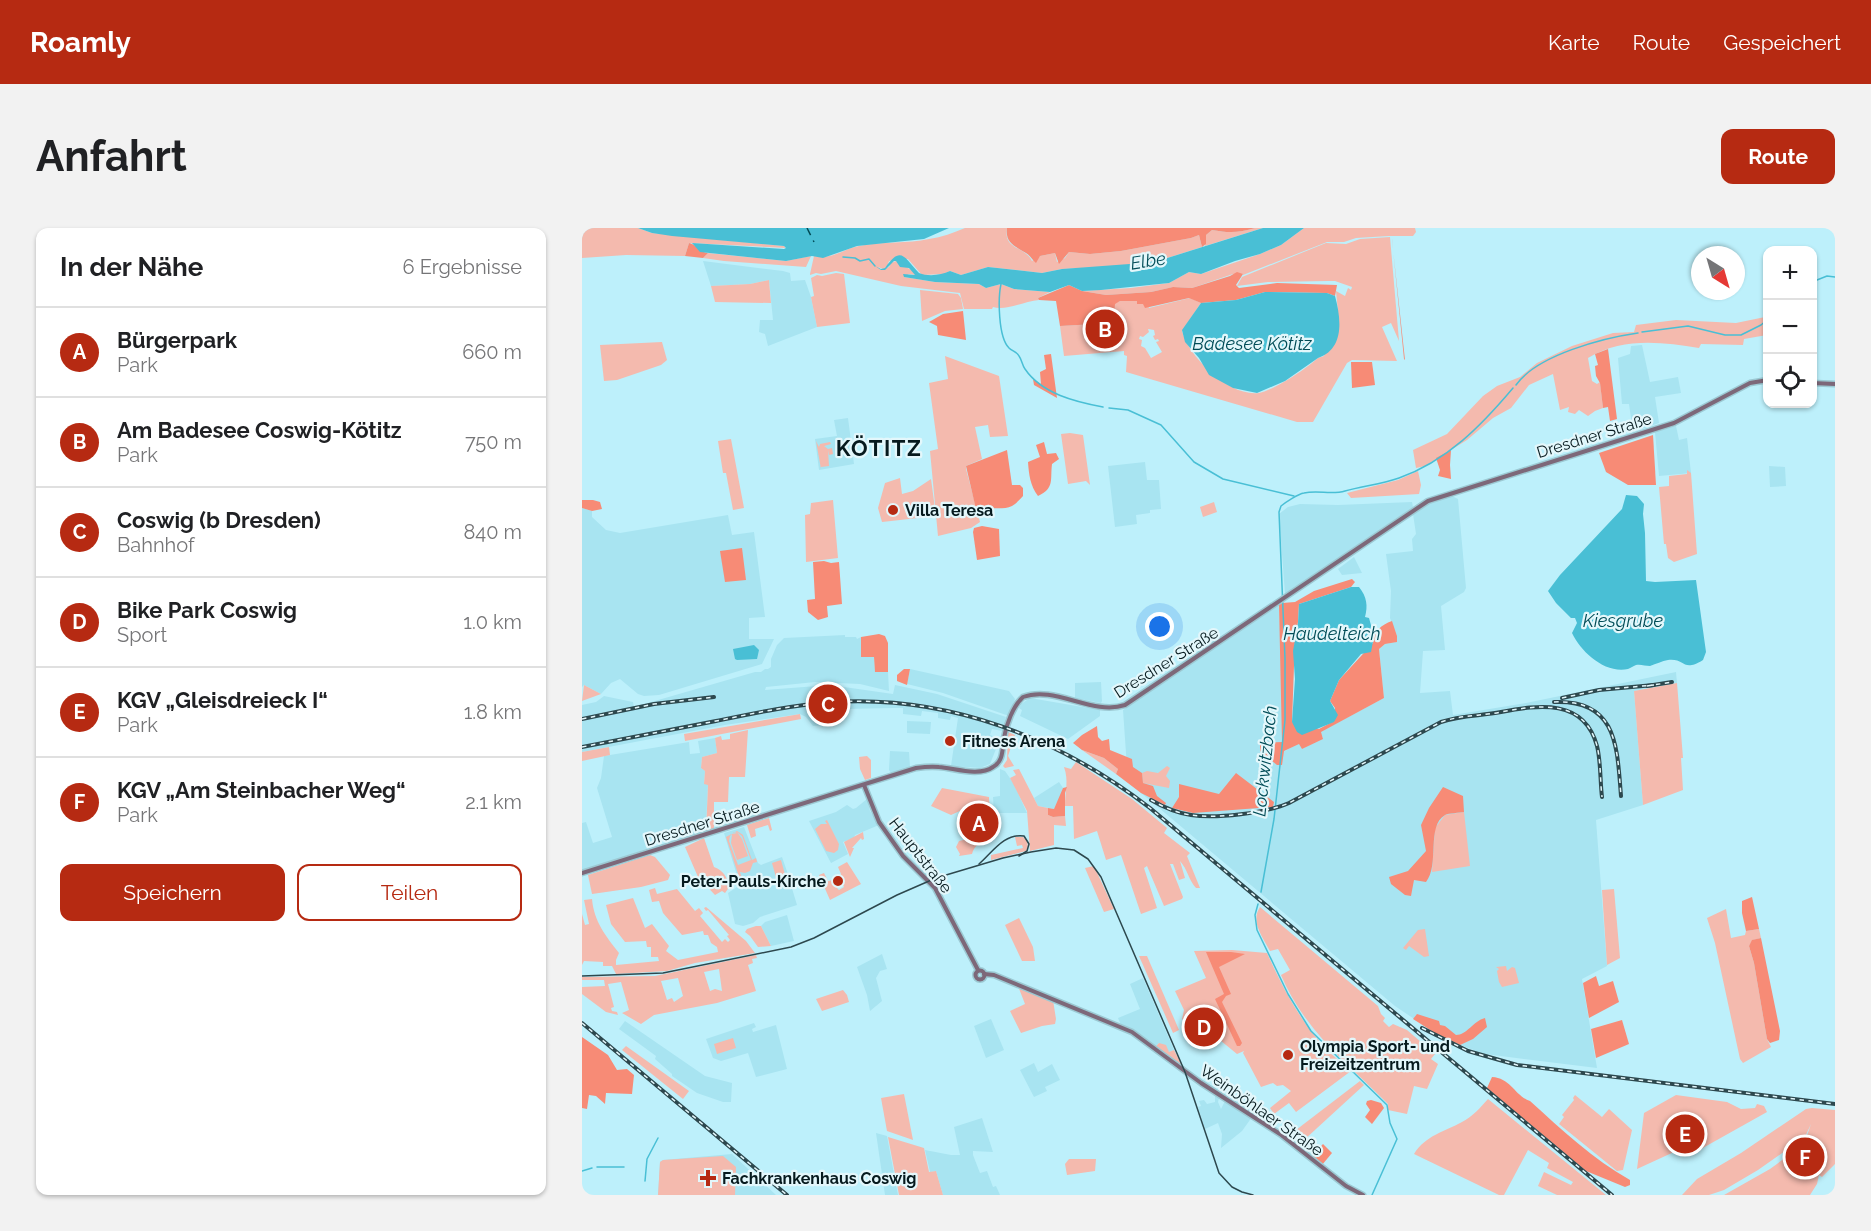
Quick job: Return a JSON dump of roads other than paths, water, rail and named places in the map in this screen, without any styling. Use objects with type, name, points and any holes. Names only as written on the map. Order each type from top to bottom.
[{"type":"main road","name":"Dresdner Straße","points":[[582,873],[901,772],[926,767],[979,771],[991,769],[998,764],[1001,758],[1006,731],[1014,709],[1023,697],[1040,694],[1110,708],[1125,705],[1428,501],[1674,423],[1750,383],[1763,381]]},
{"type":"main road","points":[[1817,383],[1835,384]]},
{"type":"main road","name":"Hauptstraße","points":[[864,784],[879,822],[903,856],[935,888],[978,970]]},
{"type":"main road","points":[[978,970],[984,974],[981,979],[976,978],[975,973],[978,970]]},
{"type":"main road","name":"Weinböhlaer Straße","points":[[984,974],[994,975],[1132,1032],[1201,1083],[1280,1134],[1346,1186],[1363,1195]]},
{"type":"water","points":[[638,228],[949,228],[924,239],[857,246],[823,258],[812,256],[786,261],[700,252],[692,243],[784,249],[786,248],[784,246],[672,236]]},
{"type":"water","points":[[1263,228],[1304,228],[1281,245],[1201,274],[1189,272],[1169,283],[1101,290],[1082,291],[1069,285],[1050,292],[1014,289],[1001,284],[986,288],[979,284],[935,282],[904,277],[903,274],[915,275],[909,268],[900,267],[896,261],[885,270],[875,266],[885,268],[899,255],[906,258],[919,273],[927,275],[950,271],[961,275],[988,267],[1042,273],[1062,269],[1161,260]]},
{"type":"water","name":"Badesee Kötitz","points":[[1265,292],[1327,293],[1335,296],[1339,314],[1339,332],[1333,348],[1327,354],[1285,381],[1257,393],[1233,388],[1209,375],[1199,358],[1185,342],[1182,330],[1201,303],[1236,300]]},
{"type":"water","name":"Kiesgrube","points":[[1626,495],[1637,496],[1644,504],[1646,581],[1696,580],[1706,652],[1703,660],[1696,664],[1687,665],[1668,660],[1650,666],[1635,665],[1619,670],[1603,665],[1581,647],[1572,633],[1577,623],[1575,618],[1571,618],[1556,603],[1548,591],[1560,575],[1622,509]]},
{"type":"water","name":"Haudelteich","points":[[1351,587],[1359,587],[1365,598],[1367,605],[1365,617],[1369,618],[1374,636],[1371,652],[1361,654],[1339,680],[1330,701],[1338,715],[1334,722],[1302,735],[1297,732],[1292,722],[1295,679],[1293,651],[1299,604]]},
{"type":"water","points":[[754,645],[759,650],[757,659],[735,659],[733,649]]},
{"type":"waterway","points":[[843,257],[860,261],[869,259],[875,266]]},
{"type":"waterway","name":"Lockwitzbach","points":[[1817,280],[1827,276],[1835,277]]},
{"type":"waterway","points":[[1001,284],[999,308],[1005,343],[1018,355],[1032,378],[1060,396],[1103,407]]},
{"type":"waterway","name":"Lockwitzbach","points":[[1642,332],[1688,326],[1725,335],[1741,335],[1763,323]]},
{"type":"waterway","name":"Lockwitzbach","points":[[1516,385],[1526,374],[1555,357],[1607,339],[1638,333]]},
{"type":"waterway","name":"Lockwitzbach","points":[[1261,892],[1274,819],[1285,720],[1279,512],[1281,506],[1295,496],[1304,493],[1340,492],[1393,480],[1416,471],[1462,441],[1513,388]]},
{"type":"waterway","points":[[1109,408],[1128,410],[1161,425],[1194,462],[1223,479],[1294,496]]},
{"type":"waterway","name":"Lockwitzbach","points":[[1258,904],[1255,915],[1257,930],[1288,994],[1311,1031],[1387,1105],[1390,1123],[1397,1139],[1372,1195]]},
{"type":"waterway","points":[[645,1181],[647,1159],[658,1138]]},
{"type":"waterway","points":[[597,1167],[624,1167]]},
{"type":"waterway","points":[[582,1171],[592,1168]]},
{"type":"tram line","points":[[979,864],[1004,841],[1024,836],[1029,844],[1027,851],[1019,856]]},
{"type":"tram line","points":[[582,976],[663,973],[791,947],[936,878],[1031,852],[1056,848],[1074,850],[1088,859],[1101,877],[1185,1072],[1219,1173],[1232,1187],[1253,1195]]},
{"type":"railway","points":[[1647,686],[1672,682]]},
{"type":"railway","points":[[1562,698],[1599,690],[1654,685]]},
{"type":"railway","points":[[582,719],[654,704],[714,697]]},
{"type":"railway","points":[[582,747],[774,710],[833,702],[876,702],[919,706],[960,714],[1001,726],[1040,742],[1115,783],[1150,808],[1612,1195]]},
{"type":"railway","points":[[1554,702],[1575,703],[1591,709],[1602,718],[1615,744],[1621,796]]},
{"type":"railway","points":[[1151,800],[1175,811],[1201,816],[1227,816],[1268,810],[1289,803],[1441,722],[1545,707],[1571,712],[1582,719],[1591,730],[1598,752],[1602,797]]},
{"type":"railway","points":[[582,1023],[787,1195]]},
{"type":"railway","points":[[1422,1028],[1468,1051],[1517,1065],[1835,1104]]},
{"type":"place","name":"Am Badesee Coswig-Kötitz","points":[[1105,329]]},
{"type":"place","name":"Villa Teresa","points":[[893,510]]},
{"type":"place","name":"Coswig (b Dresden)","points":[[828,704]]},
{"type":"place","name":"Fitness Arena","points":[[950,741]]},
{"type":"place","name":"Bürgerpark","points":[[979,823]]},
{"type":"place","name":"Peter-Pauls-Kirche","points":[[838,881]]},
{"type":"place","name":"Bike Park Coswig","points":[[1204,1027]]},
{"type":"place","name":"Olympia Sport- und Freizeitzentrum","points":[[1288,1055]]},
{"type":"place","name":"KGV „Gleisdreieck I“","points":[[1685,1134]]},
{"type":"place","name":"KGV „Am Steinbacher Weg“","points":[[1805,1157]]},
{"type":"place","name":"Fachkrankenhaus Coswig","points":[[708,1178]]},
{"type":"district","name":"KÖTITZ","points":[[879,448]]},
{"type":"water label","name":"Elbe","points":[[1148,261]]}]
